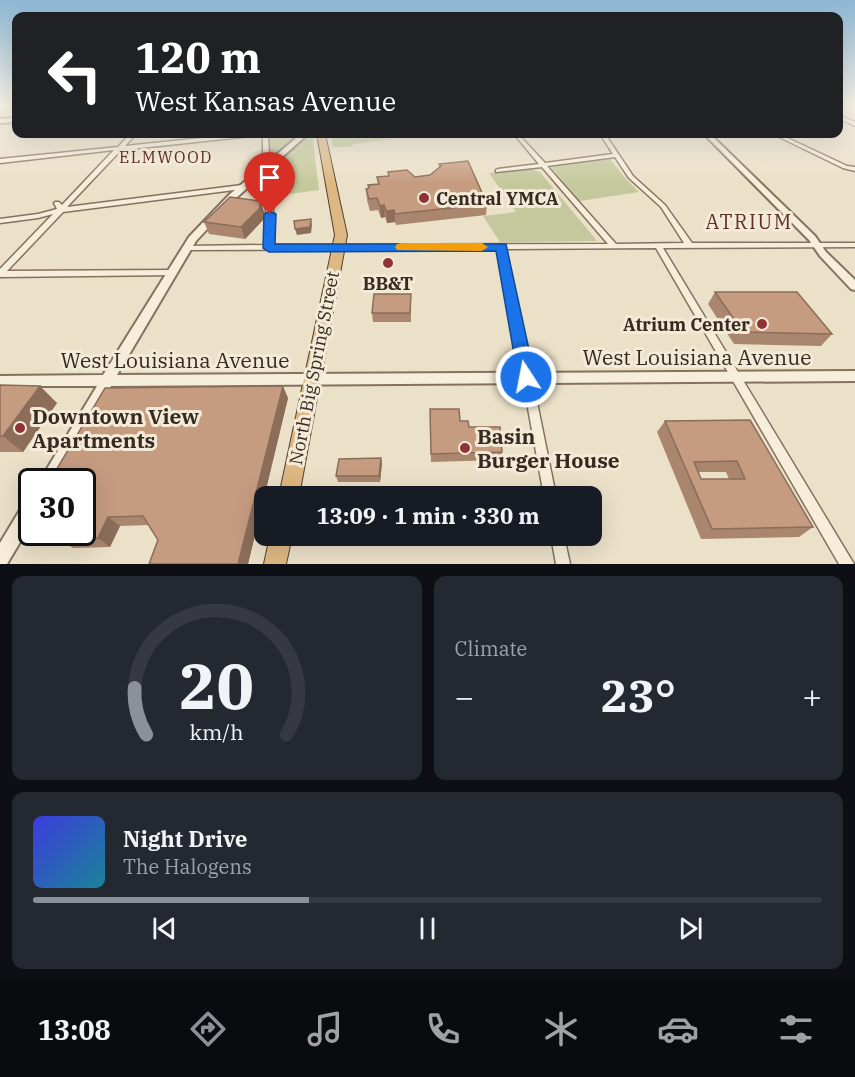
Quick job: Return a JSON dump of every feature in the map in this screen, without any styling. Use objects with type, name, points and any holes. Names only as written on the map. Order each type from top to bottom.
[{"type":"highway","name":"North Big Spring Street","points":[[291,486],[341,235],[322,138]]},
{"type":"highway","points":[[275,564],[279,546]]},
{"type":"street","points":[[0,274],[59,206],[129,138]]},
{"type":"street","points":[[0,160],[214,138]]},
{"type":"street","points":[[265,138],[270,177],[269,248]]},
{"type":"street","points":[[54,468],[186,248],[267,159],[299,138]]},
{"type":"street","points":[[519,138],[614,246]]},
{"type":"street","points":[[605,138],[631,177],[663,206],[690,246]]},
{"type":"street","points":[[711,138],[855,286]]},
{"type":"street","points":[[784,138],[855,169]]},
{"type":"street","points":[[498,171],[616,155]]},
{"type":"street","points":[[0,220],[38,216],[59,206],[242,187]]},
{"type":"street","points":[[186,248],[855,245]]},
{"type":"street","points":[[658,246],[847,564]]},
{"type":"street","points":[[502,247],[548,486]]},
{"type":"street","points":[[0,274],[171,273]]},
{"type":"street","name":"West Louisiana Avenue","points":[[0,381],[855,376]]},
{"type":"street","points":[[0,559],[18,529]]},
{"type":"street","points":[[560,546],[563,564]]},
{"type":"green space","points":[[265,138],[312,138],[319,190],[267,197]]},
{"type":"green space","points":[[331,138],[405,138],[353,144],[351,147],[333,147]]},
{"type":"green space","points":[[610,159],[639,192],[580,201],[551,167]]},
{"type":"green space","points":[[528,169],[540,172],[597,241],[500,242],[483,216],[516,212],[489,173]]},
{"type":"building","name":"Central YMCA","points":[[468,161],[487,204],[395,214],[394,210],[386,211],[384,205],[380,206],[377,198],[369,199],[366,189],[369,188],[368,185],[379,184],[377,177],[389,176],[388,172],[407,170],[415,177],[430,175],[441,166],[439,164]]},
{"type":"building","points":[[230,197],[260,201],[260,208],[241,227],[204,222]]},
{"type":"building","points":[[311,219],[310,227],[295,229],[294,221]]},
{"type":"building","points":[[715,292],[797,292],[832,334],[743,332]]},
{"type":"building","points":[[374,294],[411,294],[410,313],[372,313]]},
{"type":"building","points":[[0,385],[40,386],[3,436],[0,436]]},
{"type":"building","points":[[283,386],[258,486],[254,486],[254,501],[238,564],[149,564],[158,540],[143,516],[108,517],[96,538],[96,468],[57,468],[105,388]]},
{"type":"building","name":"Basin Burger House","points":[[430,409],[459,409],[460,421],[468,421],[469,427],[500,427],[502,452],[431,454]]},
{"type":"building","points":[[750,420],[813,527],[712,529],[665,421]],"holes":[[[737,461],[745,479],[701,479],[694,462]]]},
{"type":"building","points":[[381,458],[379,476],[336,476],[339,459]]},
{"type":"slow traffic","points":[[402,247],[482,247]]},
{"type":"place","name":"Central YMCA","points":[[424,198]]},
{"type":"place","name":"BB&T","points":[[388,263]]},
{"type":"place","name":"Atrium Center","points":[[762,324]]},
{"type":"place","name":"Downtown View Apartments","points":[[20,428]]},
{"type":"place","name":"Basin Burger House","points":[[465,448]]},
{"type":"district","name":"ELMWOOD","points":[[166,157]]},
{"type":"district","name":"ATRIUM","points":[[749,221]]},
{"type":"route","points":[[270,214],[269,248],[502,247],[526,377]]}]
